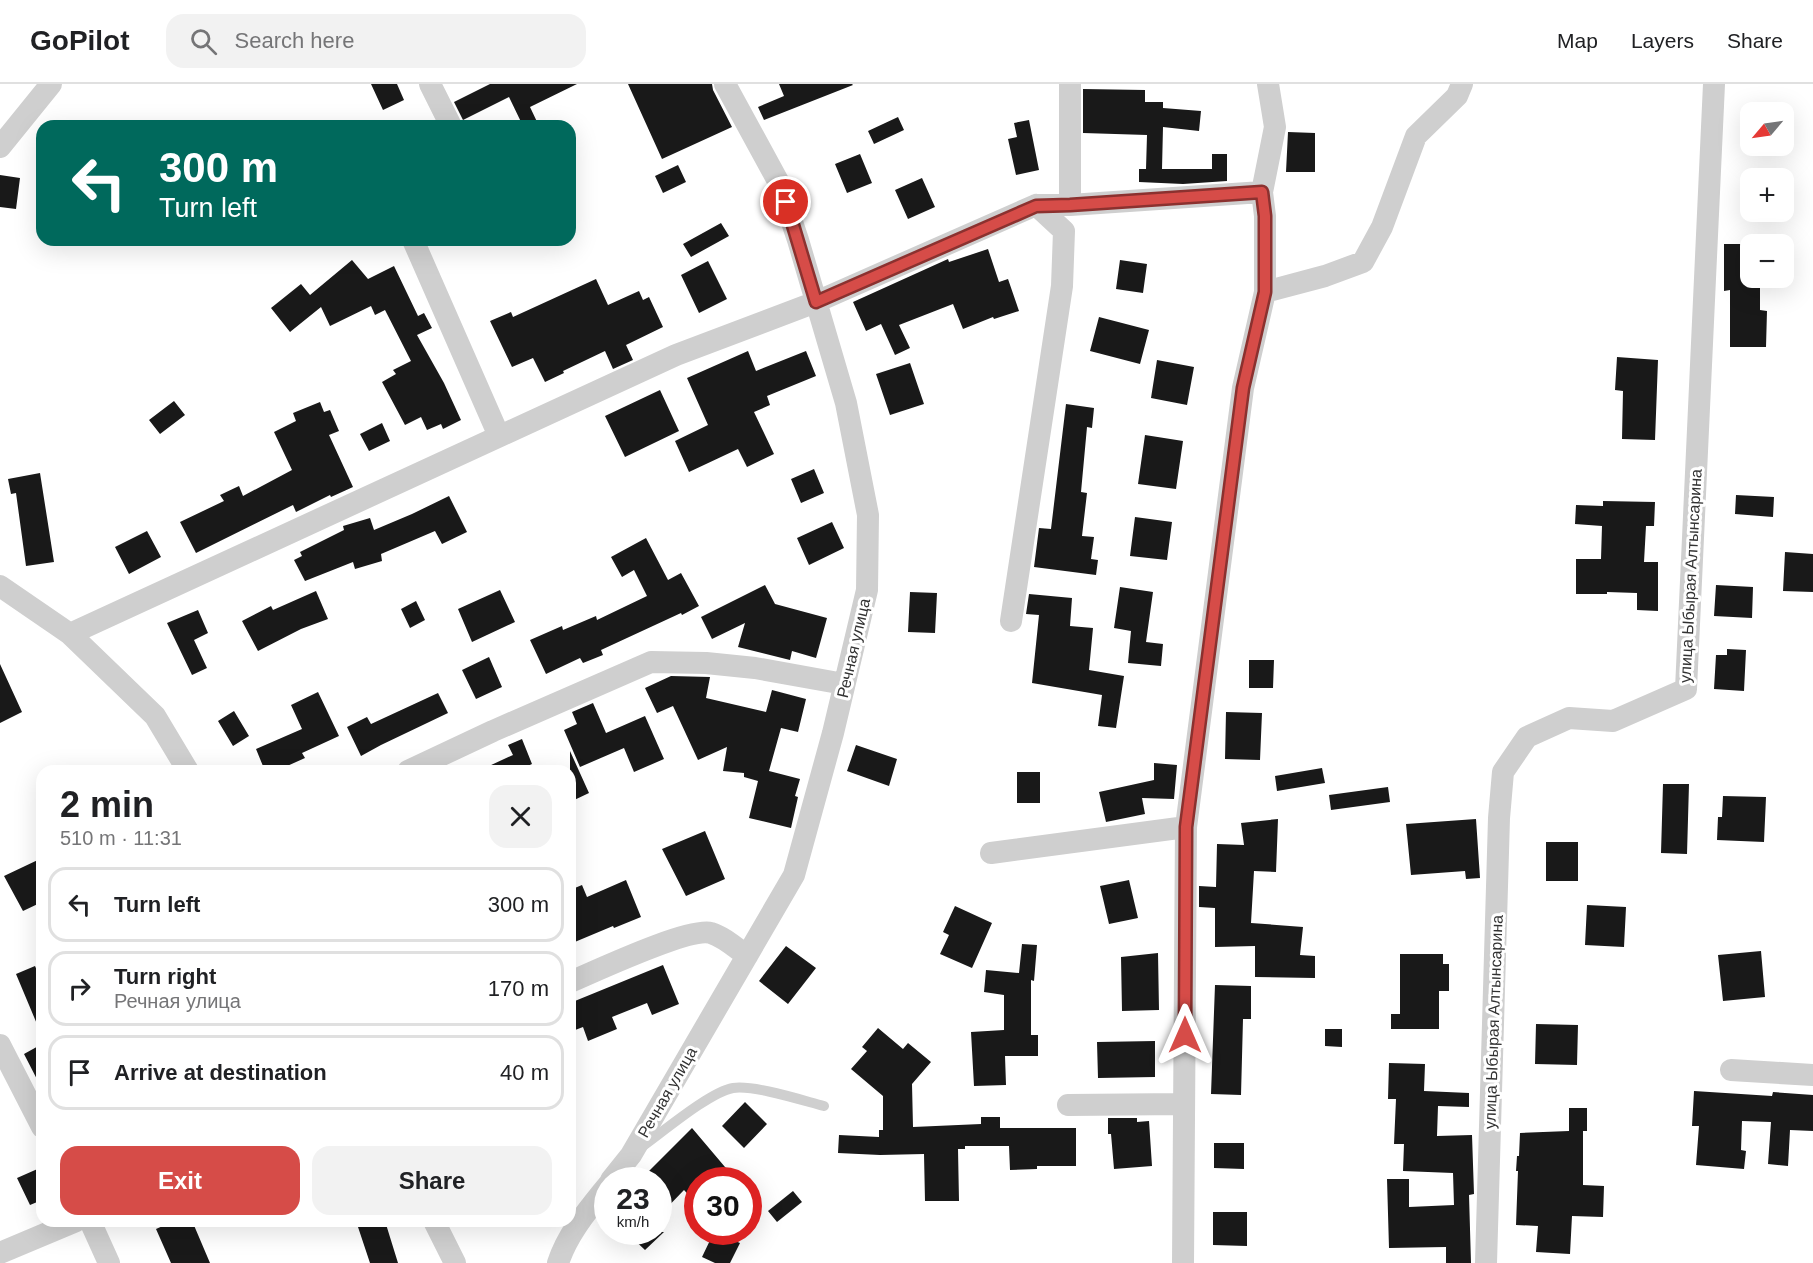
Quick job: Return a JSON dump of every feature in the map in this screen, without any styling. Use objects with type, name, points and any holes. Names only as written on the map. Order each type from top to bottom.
[{"type":"street","points":[[0,147],[51,84]]},
{"type":"street","points":[[430,84],[449,120]]},
{"type":"street","name":"Речная улица","points":[[621,1167],[631,1155],[794,875],[833,733],[867,590],[868,515],[846,403],[780,183],[725,84]]},
{"type":"street","points":[[1070,84],[1070,205]]},
{"type":"street","points":[[1183,1263],[1186,827],[1243,388],[1265,292],[1265,216],[1262,192],[1275,127],[1268,84]]},
{"type":"street","points":[[1265,292],[1325,276],[1363,262],[1382,227],[1416,136],[1457,96],[1462,84]]},
{"type":"street","name":"улица Ыбырая Алтынсарина","points":[[1486,1263],[1499,818],[1503,772],[1527,737],[1537,732],[1569,718],[1613,721],[1686,689],[1714,84]]},
{"type":"street","points":[[70,634],[675,355],[816,302],[1036,206],[1262,192]]},
{"type":"street","points":[[1011,621],[1062,286],[1064,231],[1036,206]]},
{"type":"street","points":[[416,246],[499,436]]},
{"type":"street","points":[[0,586],[70,634],[155,716],[184,765]]},
{"type":"street","points":[[421,765],[651,662],[706,663],[755,668],[844,684]]},
{"type":"street","points":[[991,853],[1186,827]]},
{"type":"street","points":[[576,980],[672,940],[703,932],[713,933],[747,956]]},
{"type":"street","points":[[0,1045],[36,1115]]},
{"type":"street","points":[[1731,1070],[1813,1075]]},
{"type":"street","points":[[1068,1105],[1184,1104]]},
{"type":"street","points":[[576,1226],[594,1203]]},
{"type":"street","points":[[0,1253],[62,1227]]},
{"type":"street","points":[[93,1227],[109,1263]]},
{"type":"street","points":[[437,1227],[455,1263]]},
{"type":"street","points":[[558,1263],[564,1246],[575,1227]]},
{"type":"lane","points":[[631,1155],[717,1093],[733,1088],[750,1088],[824,1106]]},
{"type":"building","points":[[371,84],[397,84],[404,100],[383,110]]},
{"type":"building","points":[[490,84],[577,84],[530,107],[536,120],[520,120],[509,97],[463,120],[454,102]]},
{"type":"building","points":[[628,84],[712,84],[732,127],[662,159]]},
{"type":"building","points":[[779,84],[853,85],[764,120],[758,107],[784,96]]},
{"type":"building","points":[[1083,89],[1145,90],[1145,102],[1163,102],[1163,108],[1201,111],[1199,131],[1163,127],[1162,169],[1212,169],[1212,154],[1227,154],[1227,181],[1183,184],[1139,182],[1139,169],[1146,169],[1147,135],[1083,133]]},
{"type":"building","points":[[898,117],[904,130],[874,144],[868,131]]},
{"type":"building","points":[[1029,120],[1039,170],[1016,175],[1008,139],[1017,137],[1014,123]]},
{"type":"building","points":[[1288,132],[1315,133],[1315,172],[1286,172]]},
{"type":"building","points":[[860,154],[872,183],[847,193],[835,164]]},
{"type":"building","points":[[678,165],[686,182],[663,193],[655,176]]},
{"type":"building","points":[[0,175],[20,178],[16,209],[0,207]]},
{"type":"building","points":[[922,178],[935,207],[908,219],[895,190]]},
{"type":"building","points":[[721,223],[729,236],[691,257],[683,244]]},
{"type":"building","points":[[1724,244],[1740,244],[1740,288],[1760,288],[1760,310],[1767,311],[1766,347],[1730,347],[1730,290],[1724,291]]},
{"type":"building","points":[[988,249],[999,282],[1008,279],[1019,311],[994,319],[993,317],[963,329],[953,304],[899,325],[910,348],[895,355],[881,324],[866,331],[853,302],[948,259],[949,262]]},
{"type":"building","points":[[352,260],[368,279],[394,266],[418,316],[424,313],[432,328],[417,335],[444,383],[461,420],[443,429],[441,424],[427,430],[421,417],[405,425],[382,382],[396,374],[393,370],[411,361],[385,310],[375,315],[371,306],[330,326],[321,307],[290,332],[271,308],[301,284],[310,295]]},
{"type":"building","points":[[1120,260],[1147,264],[1143,293],[1116,289]]},
{"type":"building","points":[[708,261],[727,299],[699,313],[681,275]]},
{"type":"building","points":[[596,279],[608,305],[639,291],[643,300],[649,297],[663,327],[626,345],[633,360],[613,369],[605,351],[545,382],[533,358],[512,367],[490,321],[511,312],[513,317]]},
{"type":"building","points":[[1099,317],[1149,330],[1140,364],[1090,351]]},
{"type":"building","points":[[748,351],[756,371],[806,351],[816,376],[767,396],[770,405],[754,412],[774,454],[747,467],[738,449],[689,472],[675,441],[708,425],[687,378]]},
{"type":"building","points":[[1617,357],[1658,360],[1655,440],[1622,439],[1623,391],[1615,390]]},
{"type":"building","points":[[1157,360],[1194,367],[1187,405],[1151,398]]},
{"type":"building","points":[[910,363],[924,404],[890,415],[876,374]]},
{"type":"building","points":[[660,390],[679,431],[625,457],[605,416]]},
{"type":"building","points":[[174,401],[185,415],[160,434],[149,420]]},
{"type":"building","points":[[320,402],[324,412],[330,410],[339,431],[329,435],[353,487],[331,497],[330,495],[296,512],[293,505],[196,553],[180,522],[224,501],[220,495],[239,486],[243,496],[292,470],[274,432],[296,421],[293,413]]},
{"type":"building","points":[[1066,404],[1094,408],[1092,428],[1087,427],[1081,492],[1087,493],[1082,536],[1094,537],[1091,559],[1098,560],[1096,575],[1034,567],[1039,528],[1051,529]]},
{"type":"building","points":[[382,423],[390,441],[369,451],[360,434]]},
{"type":"building","points":[[1145,435],[1183,441],[1176,489],[1138,484]]},
{"type":"building","points":[[814,469],[824,493],[801,503],[791,479]]},
{"type":"building","points":[[40,473],[54,562],[26,566],[16,493],[11,494],[8,479]]},
{"type":"building","points":[[1736,495],[1774,497],[1773,517],[1735,514]]},
{"type":"building","points":[[449,496],[467,532],[442,544],[435,531],[381,554],[382,561],[355,569],[353,562],[305,581],[294,560],[302,556],[300,552],[344,530],[343,526],[370,518],[374,530]]},
{"type":"building","points":[[1603,501],[1655,502],[1654,526],[1646,526],[1644,562],[1658,562],[1658,611],[1637,610],[1637,593],[1576,594],[1576,559],[1601,559],[1602,526],[1575,524],[1576,505],[1603,506]]},
{"type":"building","points":[[1135,517],[1172,522],[1167,560],[1130,556]]},
{"type":"building","points":[[832,522],[844,548],[809,565],[797,538]]},
{"type":"building","points":[[147,531],[161,557],[129,574],[115,547]]},
{"type":"building","points":[[646,538],[668,580],[681,573],[699,606],[601,650],[603,655],[583,663],[580,658],[546,674],[530,640],[562,626],[563,630],[596,616],[597,620],[647,596],[634,570],[622,577],[611,557]]},
{"type":"building","points":[[1785,552],[1813,554],[1813,592],[1783,591]]},
{"type":"building","points":[[765,585],[775,604],[827,618],[816,658],[792,651],[790,660],[738,647],[745,623],[712,639],[701,617]]},
{"type":"building","points":[[1716,585],[1753,587],[1752,618],[1714,616]]},
{"type":"building","points":[[1120,587],[1153,592],[1146,642],[1163,644],[1161,666],[1128,663],[1131,631],[1114,628]]},
{"type":"building","points":[[500,590],[515,622],[472,642],[458,609]]},
{"type":"building","points":[[316,591],[328,619],[301,629],[258,651],[242,621],[271,606],[273,610]]},
{"type":"building","points":[[910,592],[937,593],[935,633],[908,632]]},
{"type":"building","points":[[1029,594],[1072,598],[1070,626],[1093,628],[1089,670],[1124,676],[1116,728],[1098,726],[1102,695],[1032,683],[1039,615],[1026,614]]},
{"type":"building","points":[[416,601],[425,620],[410,628],[401,609]]},
{"type":"building","points":[[198,610],[208,633],[194,640],[207,668],[192,675],[167,623]]},
{"type":"building","points":[[1727,649],[1746,650],[1744,691],[1714,689],[1716,655],[1727,655]]},
{"type":"building","points":[[489,657],[502,687],[476,699],[462,670]]},
{"type":"building","points":[[1249,660],[1274,660],[1273,688],[1249,688]]},
{"type":"building","points":[[0,664],[22,712],[0,723]]},
{"type":"building","points":[[671,676],[710,677],[706,698],[766,712],[772,690],[806,699],[798,732],[781,728],[769,771],[800,779],[795,796],[798,797],[791,828],[749,818],[758,781],[744,777],[744,773],[723,771],[727,747],[698,760],[673,706],[657,713],[645,688]]},
{"type":"building","points":[[318,692],[339,736],[302,753],[305,758],[289,765],[263,765],[256,749],[302,729],[291,705]]},
{"type":"building","points":[[438,693],[448,713],[361,756],[347,727],[367,717],[371,724]]},
{"type":"building","points":[[593,703],[606,733],[645,716],[664,759],[634,772],[624,748],[580,767],[564,730],[577,724],[572,712]]},
{"type":"building","points":[[234,711],[249,736],[233,746],[218,721]]},
{"type":"building","points":[[1226,712],[1262,713],[1260,760],[1225,759]]},
{"type":"building","points":[[522,739],[532,764],[491,765],[513,755],[508,745]]},
{"type":"building","points":[[856,745],[897,759],[889,786],[847,771]]},
{"type":"building","points":[[570,751],[589,793],[576,799],[576,765],[570,765]]},
{"type":"building","points":[[1154,763],[1177,765],[1174,799],[1142,798],[1145,814],[1106,822],[1099,792],[1154,780]]},
{"type":"building","points":[[1322,768],[1325,783],[1277,791],[1275,776]]},
{"type":"building","points":[[1017,772],[1040,772],[1040,803],[1017,803]]},
{"type":"building","points":[[1663,784],[1689,784],[1687,854],[1661,853]]},
{"type":"building","points":[[1388,787],[1390,802],[1331,810],[1329,795]]},
{"type":"building","points":[[1723,796],[1766,797],[1764,842],[1717,840],[1718,817],[1722,817]]},
{"type":"building","points":[[1278,819],[1276,872],[1254,871],[1251,923],[1303,927],[1300,955],[1315,956],[1315,978],[1255,977],[1255,946],[1215,947],[1215,908],[1199,907],[1199,886],[1216,887],[1217,844],[1244,845],[1241,823]]},
{"type":"building","points":[[1476,819],[1480,878],[1466,879],[1465,871],[1411,875],[1406,824]]},
{"type":"building","points":[[705,831],[725,879],[686,896],[662,849]]},
{"type":"building","points":[[1546,842],[1578,842],[1578,881],[1546,881]]},
{"type":"building","points":[[36,861],[36,905],[23,911],[4,876]]},
{"type":"building","points":[[626,880],[641,917],[576,941],[576,888],[582,885],[587,897]]},
{"type":"building","points":[[1129,880],[1138,918],[1109,924],[1100,886]]},
{"type":"building","points":[[1587,905],[1626,907],[1624,947],[1585,945]]},
{"type":"building","points":[[955,906],[992,923],[972,968],[940,954],[949,935],[943,932]]},
{"type":"building","points":[[1022,944],[1037,945],[1034,981],[1031,980],[1031,1035],[1038,1035],[1038,1056],[1005,1056],[1006,1085],[974,1086],[971,1032],[1004,1030],[1004,995],[984,992],[986,970],[1019,973]]},
{"type":"building","points":[[786,946],[816,968],[788,1004],[759,981]]},
{"type":"building","points":[[1761,951],[1765,997],[1723,1001],[1718,955]]},
{"type":"building","points":[[1158,953],[1159,1010],[1122,1011],[1121,957]]},
{"type":"building","points":[[1400,954],[1443,954],[1443,964],[1449,964],[1449,991],[1439,991],[1439,1029],[1391,1029],[1391,1014],[1400,1014]]},
{"type":"building","points":[[663,965],[679,1004],[652,1015],[647,1003],[612,1017],[617,1029],[588,1041],[583,1027],[576,1030],[576,1001]]},
{"type":"building","points":[[35,966],[36,968],[36,1022],[16,974]]},
{"type":"building","points":[[1215,985],[1251,986],[1251,1019],[1243,1019],[1241,1095],[1211,1094]]},
{"type":"building","points":[[1536,1024],[1578,1025],[1577,1065],[1535,1064]]},
{"type":"building","points":[[878,1028],[903,1049],[908,1043],[931,1062],[912,1084],[913,1127],[981,1124],[981,1117],[1000,1117],[1000,1128],[1076,1128],[1076,1166],[1037,1166],[1037,1169],[1010,1170],[1009,1146],[965,1146],[965,1149],[958,1149],[959,1201],[925,1201],[924,1154],[838,1153],[839,1135],[879,1137],[879,1130],[883,1130],[883,1096],[851,1069],[867,1051],[862,1047]]},
{"type":"building","points":[[1325,1029],[1342,1029],[1342,1047],[1325,1046]]},
{"type":"building","points":[[1155,1041],[1155,1077],[1098,1078],[1097,1042]]},
{"type":"building","points":[[36,1047],[36,1077],[24,1054]]},
{"type":"building","points":[[1389,1063],[1425,1064],[1424,1091],[1469,1093],[1469,1107],[1438,1106],[1437,1136],[1472,1135],[1474,1194],[1469,1195],[1471,1263],[1446,1263],[1446,1247],[1389,1248],[1387,1179],[1409,1179],[1409,1207],[1454,1205],[1453,1173],[1403,1171],[1404,1144],[1394,1144],[1396,1099],[1388,1099]]},
{"type":"building","points":[[1694,1091],[1772,1096],[1773,1092],[1813,1095],[1813,1131],[1790,1130],[1788,1166],[1768,1164],[1771,1122],[1742,1121],[1741,1150],[1746,1151],[1744,1169],[1696,1165],[1699,1126],[1692,1126]]},
{"type":"building","points":[[745,1102],[767,1124],[744,1148],[722,1126]]},
{"type":"building","points":[[1569,1108],[1587,1108],[1587,1131],[1583,1131],[1583,1185],[1604,1186],[1603,1217],[1572,1216],[1570,1254],[1536,1252],[1538,1226],[1516,1225],[1518,1171],[1516,1171],[1520,1133],[1569,1131]]},
{"type":"building","points":[[1108,1118],[1137,1118],[1137,1122],[1149,1121],[1152,1166],[1114,1169],[1111,1134],[1108,1134]]},
{"type":"building","points":[[692,1128],[725,1167],[684,1167],[684,1190],[672,1202],[672,1167],[653,1167]]},
{"type":"building","points":[[1214,1143],[1244,1143],[1244,1169],[1214,1168]]},
{"type":"building","points":[[36,1170],[36,1202],[30,1205],[17,1178]]},
{"type":"building","points":[[793,1191],[802,1202],[777,1222],[768,1211]]},
{"type":"building","points":[[1213,1212],[1247,1212],[1247,1246],[1213,1245]]},
{"type":"building","points":[[195,1227],[210,1263],[171,1263],[156,1229]]},
{"type":"building","points":[[358,1227],[387,1227],[398,1263],[370,1263]]},
{"type":"building","points":[[640,1245],[650,1245],[645,1250]]},
{"type":"building","points":[[708,1245],[739,1245],[730,1263],[715,1263],[702,1257]]},
{"type":"route","points":[[786,202],[816,302],[1036,206],[1262,192],[1265,216],[1265,292],[1243,388],[1186,827],[1185,1035]]}]
